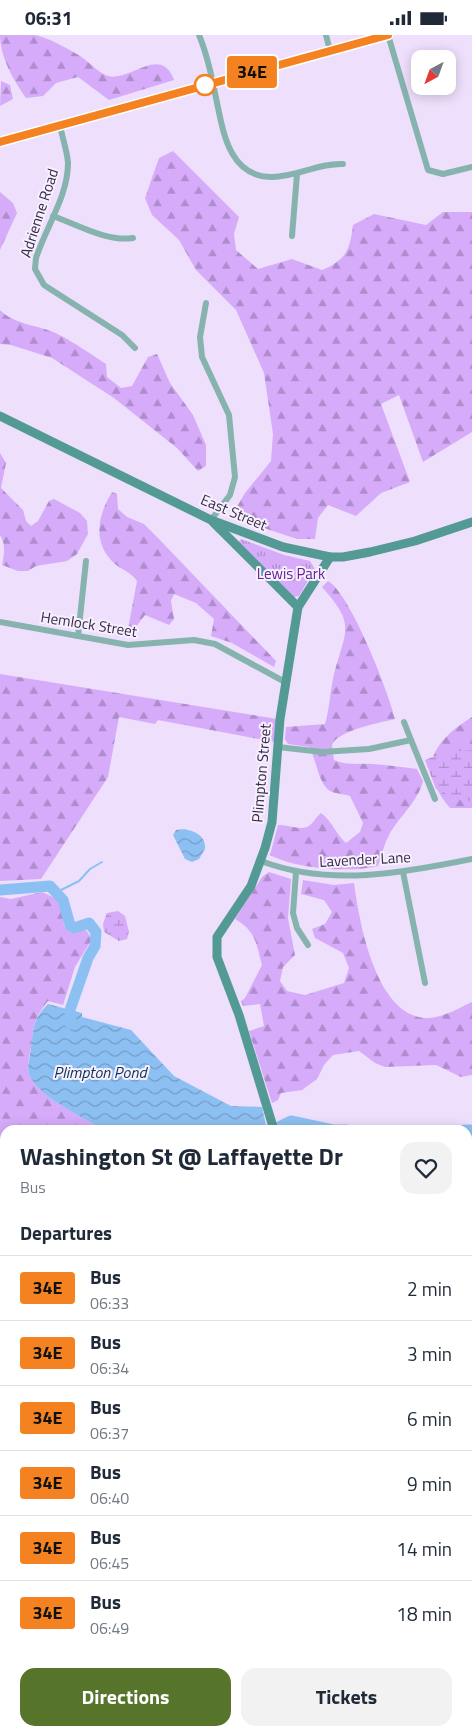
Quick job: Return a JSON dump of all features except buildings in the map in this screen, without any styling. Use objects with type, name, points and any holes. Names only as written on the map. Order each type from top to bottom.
[{"type":"street","points":[[199,35],[224,138],[228,148],[241,164],[259,175],[271,177],[297,174],[329,163],[343,164]]},
{"type":"street","points":[[326,35],[330,51]]},
{"type":"street","points":[[0,143],[388,35],[428,171],[443,175],[472,167]]},
{"type":"street","name":"Adrienne Road","points":[[60,125],[68,161],[63,187],[36,258],[35,269],[44,285],[122,335],[135,349]]},
{"type":"street","points":[[292,236],[297,174]]},
{"type":"street","points":[[53,216],[111,238],[133,238]]},
{"type":"street","points":[[206,303],[200,337],[202,357],[229,415],[235,477],[230,495],[212,520],[298,607]]},
{"type":"street","name":"East Street","points":[[0,416],[212,520],[283,547],[330,557],[370,552],[472,522]]},
{"type":"street","name":"Plimpton Street","points":[[273,1125],[239,1015],[217,957],[217,937],[251,885],[261,861],[272,822],[285,682],[298,607],[330,557]]},
{"type":"street","points":[[78,636],[86,561]]},
{"type":"street","name":"Hemlock Street","points":[[0,622],[128,645],[194,641],[215,644],[285,682]]},
{"type":"street","points":[[404,722],[435,799]]},
{"type":"street","points":[[278,747],[326,752],[369,749],[411,740]]},
{"type":"street","name":"Lavender Lane","points":[[261,861],[296,872],[331,876],[403,872],[472,859]]},
{"type":"street","points":[[296,872],[293,913],[297,928],[308,945]]},
{"type":"street","points":[[403,872],[425,983]]},
{"type":"green space","points":[[0,35],[35,35],[46,38],[79,55],[98,71],[108,76],[126,74],[153,64],[161,65],[168,70],[174,80],[109,100],[78,77],[56,83],[43,96],[26,98],[12,76],[5,60]]},
{"type":"green space","points":[[1,81],[10,85],[13,99],[0,106]]},
{"type":"green space","points":[[173,151],[239,217],[234,234],[236,250],[258,269],[292,259],[322,270],[342,258],[348,248],[353,225],[374,214],[426,225],[443,212],[472,212],[472,432],[423,462],[399,395],[381,404],[410,482],[381,493],[356,516],[328,505],[318,518],[315,539],[297,539],[231,517],[245,493],[271,461],[273,434],[264,373],[236,310],[196,270],[179,240],[152,215],[145,198],[159,158]]},
{"type":"green space","points":[[0,192],[13,203],[17,213],[0,250]]},
{"type":"green space","points":[[0,310],[25,324],[66,338],[80,347],[106,364],[107,377],[121,388],[132,386],[148,357],[157,354],[170,383],[193,415],[206,445],[206,466],[198,471],[177,448],[114,398],[52,358],[11,345],[0,344]]},
{"type":"green space","points":[[0,453],[6,463],[1,488],[23,510],[26,521],[31,526],[38,521],[49,501],[54,499],[80,513],[87,521],[88,534],[77,554],[67,561],[36,566],[28,571],[18,571],[2,565],[4,550],[0,535]]},
{"type":"green space","points":[[112,492],[117,494],[118,509],[127,517],[144,524],[157,537],[276,661],[274,667],[232,643],[211,636],[214,619],[196,603],[174,594],[171,601],[174,619],[169,625],[145,615],[131,633],[128,629],[137,581],[110,559],[104,551],[99,532],[103,512]]},
{"type":"green space","name":"Lewis Park","points":[[241,539],[284,555],[310,561],[315,569],[299,596],[294,597],[238,543]]},
{"type":"green space","points":[[328,581],[337,589],[347,604],[368,645],[395,719],[351,731],[337,739],[332,744],[334,760],[349,764],[379,764],[417,769],[423,781],[417,795],[390,833],[378,866],[366,868],[338,869],[308,866],[294,864],[270,855],[278,825],[299,828],[307,827],[321,813],[346,843],[360,832],[363,823],[350,796],[332,792],[326,788],[309,747],[288,744],[285,739],[286,727],[325,724],[345,628],[340,610],[322,587]]},
{"type":"green space","points":[[0,674],[277,719],[275,742],[158,720],[155,724],[119,717],[108,777],[41,879],[0,881]]},
{"type":"green space","points":[[472,717],[472,808],[450,808],[433,780],[431,768],[433,757],[438,746],[447,736]]},
{"type":"green space","points":[[472,750],[472,801],[462,801],[436,789],[425,760],[446,752]]},
{"type":"green space","points":[[269,872],[291,879],[288,918],[295,955],[283,967],[280,981],[287,991],[305,995],[344,983],[349,968],[343,953],[315,938],[312,929],[325,924],[332,912],[324,900],[301,894],[303,880],[334,885],[354,883],[366,943],[383,986],[396,1003],[411,1014],[429,1018],[446,1014],[472,1002],[472,1075],[461,1077],[436,1065],[385,1067],[375,1063],[359,1051],[333,1055],[324,1065],[317,1079],[302,1090],[281,1093],[278,1100],[272,1103],[249,1031],[264,1026],[260,1004],[243,1006],[241,1001],[245,998],[262,965],[254,938],[247,928],[235,919],[262,877]]},
{"type":"green space","points":[[42,892],[57,899],[63,914],[64,926],[71,933],[86,930],[92,939],[75,967],[63,1005],[48,1001],[39,1013],[33,1033],[28,1070],[32,1080],[39,1089],[60,1105],[94,1125],[0,1125],[0,897],[11,899]]},
{"type":"green space","points":[[118,911],[125,916],[129,932],[127,939],[119,941],[104,932],[103,924],[107,913]]},
{"type":"water","points":[[184,829],[202,837],[205,844],[205,849],[199,859],[192,862],[185,859],[173,835],[176,830]]},
{"type":"water","name":"Plimpton Pond","points":[[48,1004],[82,1013],[82,1017],[131,1030],[174,1076],[231,1106],[262,1107],[266,1125],[94,1125],[59,1104],[38,1088],[31,1079],[28,1066],[34,1028],[39,1014]]},
{"type":"waterway","points":[[57,892],[79,881],[90,869],[102,862]]},
{"type":"waterway","points":[[0,890],[50,886],[63,900],[70,925],[74,928],[89,923],[96,932],[95,946],[88,958],[70,1010],[71,1024]]},
{"type":"waterway","points":[[283,1125],[291,1121],[310,1125]]},
{"type":"bus line","name":"34E","points":[[0,142],[388,35]]}]
